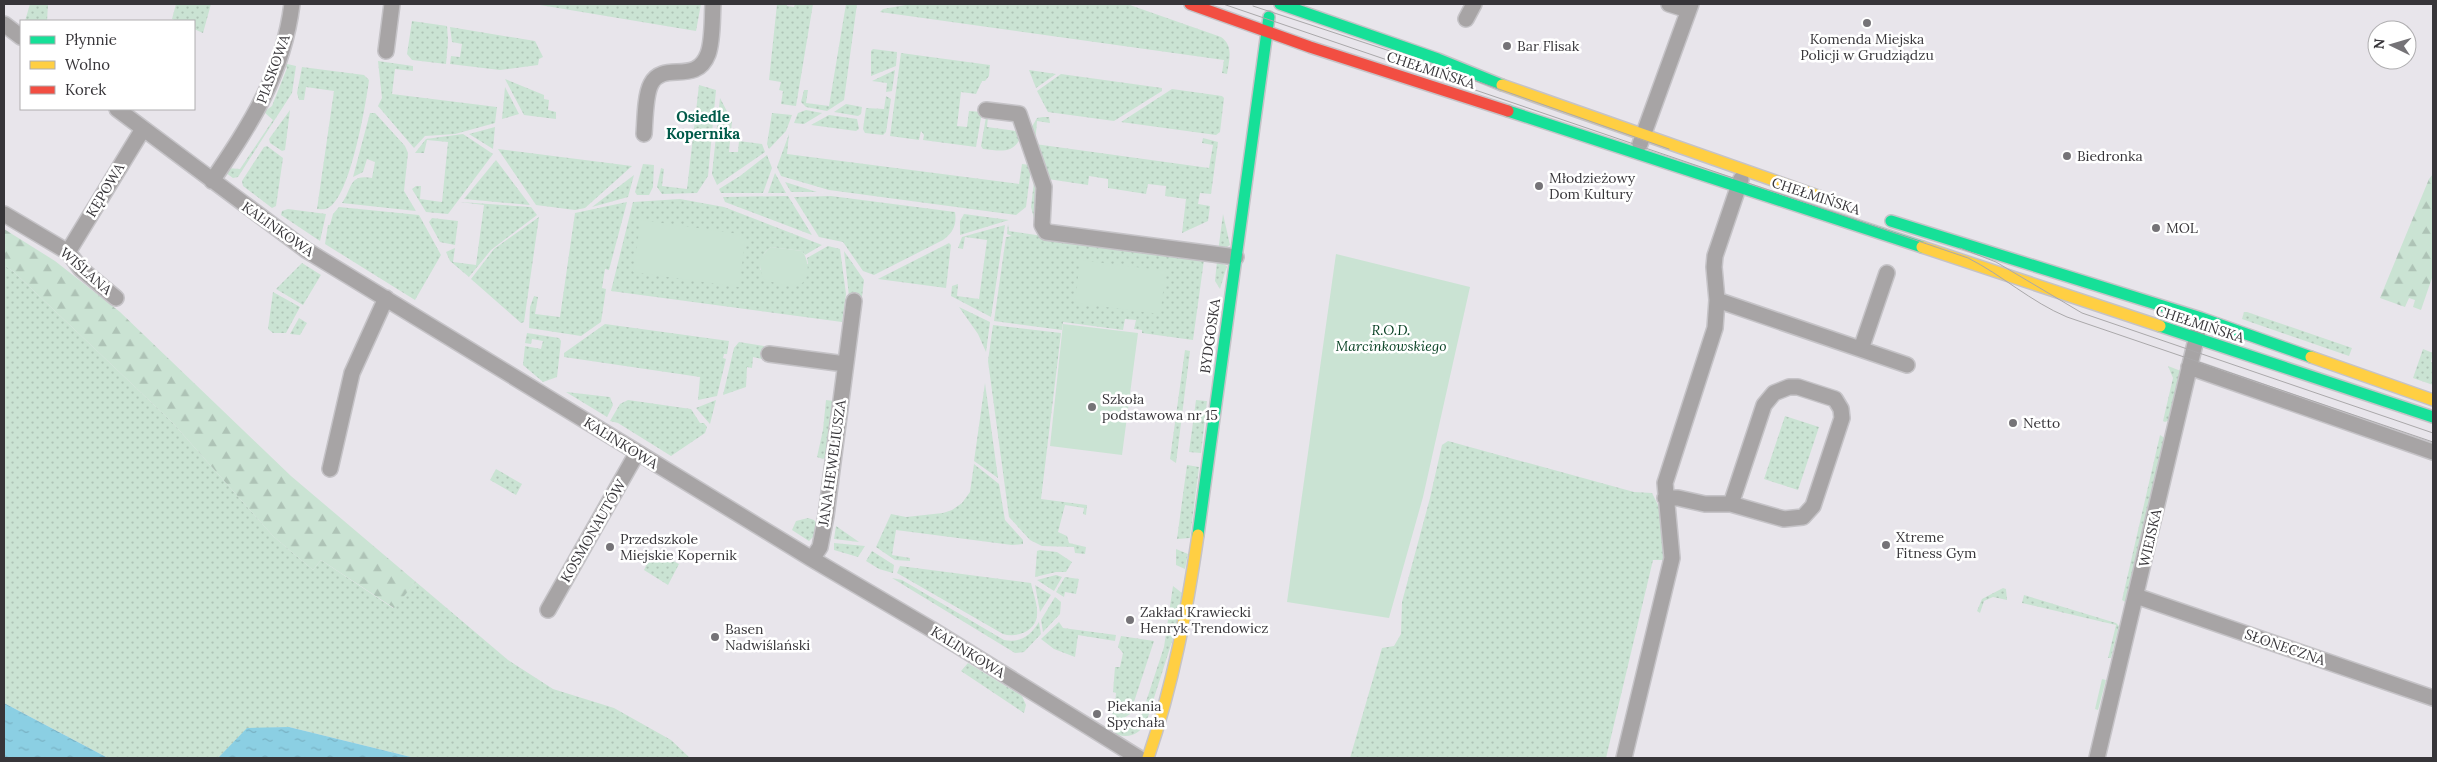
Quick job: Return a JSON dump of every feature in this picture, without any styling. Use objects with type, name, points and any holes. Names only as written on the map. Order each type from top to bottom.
[{"type":"main road","name":"CHEŁMIŃSKA","points":[[1190,4],[1325,52],[1738,186],[2433,417]]},
{"type":"main road","name":"BYDGOSKA","points":[[1148,758],[1164,708],[1188,605],[1271,4]]},
{"type":"main road","name":"CHEŁMIŃSKA","points":[[1280,4],[1438,59],[1516,91],[1644,134],[1860,211]]},
{"type":"main road","name":"CHEŁMIŃSKA","points":[[1876,216],[2201,318],[2433,400]]},
{"type":"street","name":"PIASKOWA","points":[[212,181],[258,112],[270,88],[287,31],[292,4]]},
{"type":"street","points":[[386,50],[392,4]]},
{"type":"street","points":[[644,134],[650,86],[656,77],[670,72],[685,73],[696,69],[704,62],[708,52],[713,4]]},
{"type":"street","points":[[1466,19],[1474,4]]},
{"type":"street","points":[[1637,153],[1690,7],[1668,4]]},
{"type":"street","points":[[4,24],[20,36]]},
{"type":"street","name":"KALINKOWA","points":[[118,110],[306,250],[637,453],[931,629],[1139,758]]},
{"type":"street","points":[[986,110],[1019,114],[1044,187],[1042,226],[1046,232],[1236,258]]},
{"type":"street","name":"KĘPOWA","points":[[68,252],[143,129]]},
{"type":"street","points":[[1624,758],[1672,558],[1665,484],[1715,328],[1718,300],[1714,267],[1715,256],[1743,170]]},
{"type":"street","name":"WIŚLANA","points":[[4,214],[68,252],[81,269],[116,298]]},
{"type":"street","points":[[1861,349],[1887,273]]},
{"type":"street","points":[[330,469],[352,373],[386,298]]},
{"type":"street","points":[[1718,300],[1907,365]]},
{"type":"street","name":"JANA HEWELIUSZA","points":[[812,559],[820,547],[826,516],[854,301]]},
{"type":"street","name":"WIEJSKA","points":[[2097,758],[2201,318]]},
{"type":"street","points":[[769,354],[845,364]]},
{"type":"street","points":[[2189,367],[2433,452]]},
{"type":"street","points":[[1666,498],[1678,498],[1705,504],[1731,504],[1784,519],[1803,517],[1810,512],[1841,428],[1842,409],[1835,400],[1798,387],[1781,390],[1768,398],[1759,416],[1731,504]]},
{"type":"street","name":"KOSMONAUTÓW","points":[[548,610],[637,453]]},
{"type":"street","name":"SŁONECZNA","points":[[2136,596],[2433,698]]},
{"type":"green space","points":[[30,4],[48,4],[47,20],[25,20]]},
{"type":"green space","points":[[176,4],[211,4],[203,33],[195,29],[195,20],[172,19]]},
{"type":"green space","points":[[534,4],[701,4],[696,31]]},
{"type":"green space","points":[[777,4],[787,4],[787,6],[794,7],[795,4],[813,4],[796,106],[781,104],[783,91],[779,90],[781,82],[769,80]]},
{"type":"green space","points":[[846,4],[857,4],[844,100],[827,111],[806,107],[801,102],[804,90],[808,90],[806,103],[829,106]]},
{"type":"green space","points":[[911,4],[1127,4],[1221,37],[1229,49],[1227,74],[1222,73],[1224,60],[880,12],[883,9]]},
{"type":"green space","points":[[412,21],[447,26],[446,64],[412,60],[407,54]]},
{"type":"green space","points":[[450,27],[535,41],[543,57],[539,59],[538,65],[500,70],[450,64],[451,56],[460,57],[462,44],[452,42]]},
{"type":"green space","points":[[873,49],[897,52],[896,66],[871,76],[871,51]]},
{"type":"green space","points":[[901,53],[990,65],[989,76],[985,81],[982,81],[976,94],[961,92],[957,126],[967,127],[969,111],[982,112],[976,147],[923,140],[924,135],[921,131],[919,140],[890,136]]},
{"type":"green space","points":[[378,61],[413,66],[413,71],[395,69],[392,94],[497,107],[495,123],[455,134],[425,136],[414,148],[378,106],[382,98]]},
{"type":"green space","points":[[283,63],[296,66],[292,93],[238,177],[233,178],[226,173],[227,168],[240,169],[273,120],[264,112],[272,106],[287,68]]},
{"type":"green space","points":[[302,67],[364,75],[369,80],[361,128],[350,169],[336,201],[326,209],[317,209],[334,91],[306,87],[304,100],[299,100],[297,93]]},
{"type":"green space","points":[[895,70],[892,91],[886,92],[887,83],[872,81]]},
{"type":"green space","points":[[1029,70],[1056,74],[1036,88]]},
{"type":"green space","points":[[1061,74],[1162,88],[1162,91],[1114,121],[1048,112],[1037,91]]},
{"type":"green space","points":[[505,79],[544,95],[544,99],[549,100],[548,110],[556,112],[556,119],[524,115]]},
{"type":"green space","points":[[699,85],[716,90],[708,176],[697,193],[662,194],[657,187],[661,168],[664,169],[662,186],[687,189]]},
{"type":"green space","points":[[505,87],[519,114],[502,119]]},
{"type":"green space","points":[[1172,89],[1222,96],[1224,98],[1220,132],[1216,135],[1121,122]]},
{"type":"green space","points":[[886,96],[891,99],[886,132],[883,135],[865,133],[863,129],[866,108],[884,109]]},
{"type":"green space","points":[[720,98],[732,121],[729,152],[738,152],[739,141],[762,144],[765,152],[717,185],[712,174]]},
{"type":"green space","points":[[846,104],[862,107],[861,114],[858,116],[834,112]]},
{"type":"green space","points":[[290,110],[285,150],[282,151],[270,143],[269,139]]},
{"type":"green space","points":[[806,110],[822,113],[804,124],[794,123],[798,113]]},
{"type":"green space","points":[[370,113],[375,113],[405,146],[408,153],[404,191],[416,211],[342,203],[355,180],[364,177],[372,178],[375,162],[367,159],[363,172],[353,177]]},
{"type":"green space","points":[[772,113],[792,115],[786,131],[769,149],[767,144]]},
{"type":"green space","points":[[829,115],[857,119],[859,129],[856,131],[811,125]]},
{"type":"green space","points":[[986,117],[988,117],[987,127],[1023,132],[1016,145],[1002,151],[983,149],[981,146]]},
{"type":"green space","points":[[1049,117],[1050,123],[1037,121],[1035,144],[1030,130],[1037,118]]},
{"type":"green space","points":[[495,127],[493,149],[469,134]]},
{"type":"green space","points":[[463,134],[493,154],[448,214],[426,212],[412,189],[416,186],[421,186],[420,199],[442,202],[448,142],[427,140],[424,153],[415,153],[426,139]]},
{"type":"green space","points":[[789,134],[787,154],[1019,184],[1022,164],[1030,165],[1026,207],[1016,215],[829,190],[781,176],[777,167]]},
{"type":"green space","points":[[1203,138],[1218,142],[1211,194],[1200,193],[1198,204],[1210,206],[1208,221],[1182,233],[1186,199],[1165,196],[1166,186],[1148,184],[1146,194],[1108,188],[1108,179],[1089,176],[1088,185],[1048,179],[1035,144],[1209,168],[1213,145],[1202,143]]},
{"type":"green space","points":[[267,146],[283,158],[276,206],[272,208],[243,186],[242,181],[264,147]]},
{"type":"green space","points":[[498,149],[632,166],[585,208],[575,210],[536,205]]},
{"type":"green space","points":[[767,155],[772,168],[763,193],[721,193],[719,189],[740,176]]},
{"type":"green space","points":[[496,160],[530,205],[464,199]]},
{"type":"green space","points":[[643,164],[654,165],[653,187],[649,195],[637,195],[635,192]]},
{"type":"green space","points":[[775,173],[786,193],[768,193]]},
{"type":"green space","points":[[1035,173],[1040,189],[1038,218],[1034,218],[1031,207]]},
{"type":"green space","points":[[2433,174],[2433,275],[2421,310],[2413,307],[2415,300],[2409,298],[2405,307],[2380,298],[2429,179]]},
{"type":"green space","points":[[634,175],[628,197],[592,207]]},
{"type":"green space","points":[[785,182],[817,192],[791,192]]},
{"type":"green space","points":[[788,196],[812,235],[725,202],[723,197]]},
{"type":"green space","points":[[831,196],[955,212],[955,225],[943,240],[874,275],[863,271],[843,242],[819,237],[794,197]]},
{"type":"green space","points":[[680,199],[724,207],[822,245],[805,255],[802,251],[771,247],[764,254],[760,270],[808,264],[807,258],[828,246],[840,249],[846,294],[842,322],[611,291],[633,202]]},
{"type":"green space","points":[[460,202],[531,207],[537,215],[491,250],[469,277],[450,261],[446,252],[455,248],[453,262],[476,265],[484,205]]},
{"type":"green space","points":[[627,202],[609,270],[605,269],[602,288],[606,289],[601,322],[581,336],[529,328],[530,307],[534,296],[538,297],[535,314],[560,317],[575,213]]},
{"type":"green space","points":[[339,207],[419,215],[441,255],[415,300],[325,244],[328,225],[330,225],[333,214]]},
{"type":"green space","points":[[288,209],[326,214],[320,241],[281,215],[282,211]]},
{"type":"green space","points":[[964,214],[1009,220],[960,235],[960,221]]},
{"type":"green space","points":[[1223,214],[1230,245],[1218,252]]},
{"type":"green space","points":[[539,217],[524,322],[521,323],[471,279],[494,249]]},
{"type":"green space","points":[[432,218],[458,221],[455,245],[440,242],[429,222]]},
{"type":"green space","points":[[641,220],[746,235],[739,287],[633,272]]},
{"type":"green space","points":[[1008,224],[1009,231],[1204,260],[1193,340],[1142,333],[1142,330],[1134,329],[1136,320],[1125,319],[1123,330],[1063,322],[1062,330],[994,321],[1006,237],[1012,236],[1007,234]]},
{"type":"green space","points":[[1005,225],[991,317],[951,296],[952,286],[958,284],[957,296],[979,299],[987,240],[965,237],[963,249],[958,248],[962,237]]},
{"type":"green space","points":[[4,229],[55,261],[120,312],[291,476],[416,582],[394,608],[321,560],[313,570],[273,536],[172,422],[14,272],[4,265]]},
{"type":"green space","points":[[949,243],[951,245],[946,288],[878,279]]},
{"type":"green space","points":[[771,247],[802,251],[808,270],[802,283],[785,285],[764,279],[760,266],[762,257]]},
{"type":"green space","points":[[844,251],[864,280],[862,297],[849,296]]},
{"type":"green space","name":"R.O.D. Marcinkowskiego","points":[[1336,254],[1470,287],[1423,497],[1389,618],[1287,602]]},
{"type":"green space","points":[[1080,260],[1166,271],[1160,314],[1075,303]]},
{"type":"green space","points":[[1217,261],[1227,266],[1220,289],[1215,281]]},
{"type":"green space","points":[[302,263],[321,275],[303,305],[276,289]]},
{"type":"green space","points":[[4,265],[14,272],[172,422],[273,536],[313,570],[321,560],[393,608],[416,582],[508,660],[553,689],[614,708],[671,740],[690,758],[415,758],[289,727],[248,729],[218,758],[108,758],[4,703]]},
{"type":"green space","points":[[273,292],[300,307],[286,333],[273,333],[268,329]]},
{"type":"green space","points":[[959,307],[990,322],[986,352],[978,334]]},
{"type":"green space","points":[[2244,312],[2352,348],[2349,356],[2242,319]]},
{"type":"green space","points":[[299,318],[307,323],[300,335],[290,334]]},
{"type":"green space","points":[[605,324],[729,341],[727,354],[724,354],[723,358],[726,359],[717,396],[698,400],[700,377],[564,357],[564,353]]},
{"type":"green space","points":[[1063,324],[1138,333],[1122,455],[1050,446]]},
{"type":"green space","points":[[993,325],[1061,333],[1041,499],[1087,505],[1086,515],[1083,514],[1084,508],[1065,505],[1058,532],[1067,536],[1069,543],[1086,547],[1085,554],[1075,553],[1074,547],[1042,546],[1030,540],[1009,517],[988,361]]},
{"type":"green space","points":[[527,333],[559,338],[561,341],[557,377],[543,382],[523,365],[525,346],[541,349],[543,341],[532,339],[531,344],[525,343]]},
{"type":"green space","points":[[739,342],[764,346],[762,359],[753,357],[752,368],[747,367],[746,387],[723,395],[734,348]]},
{"type":"green space","points":[[2423,349],[2433,353],[2431,362],[2433,363],[2433,385],[2413,378]]},
{"type":"green space","points":[[1185,350],[1190,351],[1176,463],[1170,459]]},
{"type":"green space","points":[[2168,366],[2181,371],[2170,420],[2165,422],[2163,421],[2173,378]]},
{"type":"green space","points":[[985,383],[998,478],[974,461]]},
{"type":"green space","points":[[566,392],[610,397],[613,405],[607,417]]},
{"type":"green space","points":[[628,400],[691,409],[700,423],[704,423],[707,427],[705,433],[671,456],[618,423],[610,421],[620,404]]},
{"type":"green space","points":[[716,400],[710,424],[696,408]]},
{"type":"green space","points":[[826,400],[834,401],[827,457],[823,459],[817,457],[823,430]]},
{"type":"green space","points":[[1196,400],[1207,401],[1201,453],[1189,452]]},
{"type":"green space","points":[[1785,416],[1819,427],[1798,490],[1764,479]]},
{"type":"green space","points":[[2160,435],[2166,439],[2127,603],[2122,600]]},
{"type":"green space","points":[[1448,441],[1634,492],[1652,493],[1660,509],[1666,560],[1653,560],[1606,758],[1350,758],[1382,648],[1394,646],[1401,634],[1402,602],[1442,445]]},
{"type":"green space","points":[[974,464],[999,484],[1005,520],[1023,540],[1023,544],[1012,545],[896,530],[892,555],[910,558],[910,561],[895,560],[876,547],[891,514],[906,517],[943,513],[952,510],[962,503],[970,492]]},
{"type":"green space","points":[[1187,465],[1199,467],[1190,538],[1177,539]]},
{"type":"green space","points":[[496,469],[522,484],[516,495],[490,480]]},
{"type":"green space","points":[[808,518],[814,520],[817,524],[816,534],[809,541],[792,530],[796,521]]},
{"type":"green space","points":[[836,526],[859,542],[834,539]]},
{"type":"green space","points":[[834,543],[865,546],[858,557],[834,550]]},
{"type":"green space","points":[[1176,549],[1188,554],[1185,569],[1176,565]]},
{"type":"green space","points":[[653,551],[679,564],[668,585],[644,570]]},
{"type":"green space","points":[[872,551],[894,565],[893,573],[879,569],[866,561]]},
{"type":"green space","points":[[1037,551],[1057,552],[1072,562],[1066,572],[1056,572],[1035,577]]},
{"type":"green space","points":[[900,566],[1031,583],[1037,607],[1036,621],[1029,630],[1019,634],[1003,634],[897,573]]},
{"type":"green space","points":[[1056,575],[1062,577],[1054,591],[1037,580]]},
{"type":"green space","points":[[1065,577],[1079,579],[1076,594],[1065,592],[1064,597],[1056,592]]},
{"type":"green space","points":[[892,578],[902,580],[1004,640],[1020,639],[1028,635],[1039,622],[1041,634],[1024,652],[1015,653]]},
{"type":"green space","points":[[1035,585],[1051,595],[1040,612]]},
{"type":"green space","points":[[1173,586],[1182,593],[1175,632],[1147,720],[1141,730],[1132,735],[1122,736],[1111,732],[1113,730],[1125,731],[1140,720],[1164,647]]},
{"type":"green space","points":[[2003,588],[2006,589],[2007,600],[1993,597],[1984,601],[1980,613],[1977,611],[1982,599]]},
{"type":"green space","points":[[2024,595],[2116,623],[2119,626],[2111,658],[2108,658],[2116,625],[2022,603]]},
{"type":"green space","points":[[1055,597],[1061,602],[1060,614],[1043,632],[1041,620]]},
{"type":"green space","points":[[1059,622],[1063,628],[1116,635],[1115,641],[1078,635],[1075,657],[1054,649],[1041,639]]},
{"type":"green space","points":[[1121,636],[1154,641],[1130,714],[1118,722],[1113,721],[1112,707],[1115,704],[1116,693],[1113,692],[1115,667],[1120,667],[1123,653],[1118,647]]},
{"type":"green space","points":[[968,663],[1022,696],[1026,705],[1024,713],[961,671]]},
{"type":"green space","points":[[2102,679],[2106,680],[2098,710],[2095,709]]},
{"type":"water","points":[[4,703],[108,758],[4,758]]},
{"type":"water","points":[[289,727],[415,758],[218,758],[247,728]]},
{"type":"tram line","points":[[1223,4],[1968,258],[2041,304],[2067,317],[2433,442]]},
{"type":"tram line","points":[[1253,6],[1405,56],[1669,149]]},
{"type":"tram line","points":[[1960,248],[1996,262],[2082,313],[2433,433]]},
{"type":"traffic: fast","points":[[1280,4],[1438,59],[1502,85]]},
{"type":"traffic: fast","points":[[1198,535],[1269,17]]},
{"type":"traffic: fast","points":[[1508,111],[1922,247]]},
{"type":"traffic: fast","points":[[1891,221],[2201,318],[2311,357]]},
{"type":"traffic: fast","points":[[2160,326],[2433,417]]},
{"type":"traffic: slow","points":[[1502,85],[1844,205]]},
{"type":"traffic: slow","points":[[1922,247],[2160,326]]},
{"type":"traffic: slow","points":[[2311,357],[2433,400]]},
{"type":"traffic: slow","points":[[1148,758],[1172,675],[1189,592],[1198,535]]},
{"type":"traffic: jam","points":[[1190,4],[1310,47],[1508,111]]},
{"type":"place","name":"Komenda Miejska Policji w Grudziądzu","points":[[1867,23]]},
{"type":"place","name":"Bar Flisak","points":[[1507,46]]},
{"type":"place","name":"Biedronka","points":[[2067,156]]},
{"type":"place","name":"Młodzieżowy Dom Kultury","points":[[1539,186]]},
{"type":"place","name":"MOL","points":[[2156,228]]},
{"type":"place","name":"Szkoła podstawowa nr 15","points":[[1092,407]]},
{"type":"place","name":"Netto","points":[[2013,423]]},
{"type":"place","name":"Xtreme Fitness Gym","points":[[1886,545]]},
{"type":"place","name":"Przedszkole Miejskie Kopernik","points":[[610,547]]},
{"type":"place","name":"Zakład Krawiecki Henryk Trendowicz","points":[[1130,620]]},
{"type":"place","name":"Basen Nadwiślański","points":[[715,637]]},
{"type":"place","name":"Piekania Spychała","points":[[1097,714]]},
{"type":"district","name":"Osiedle Kopernika","points":[[703,124]]}]
